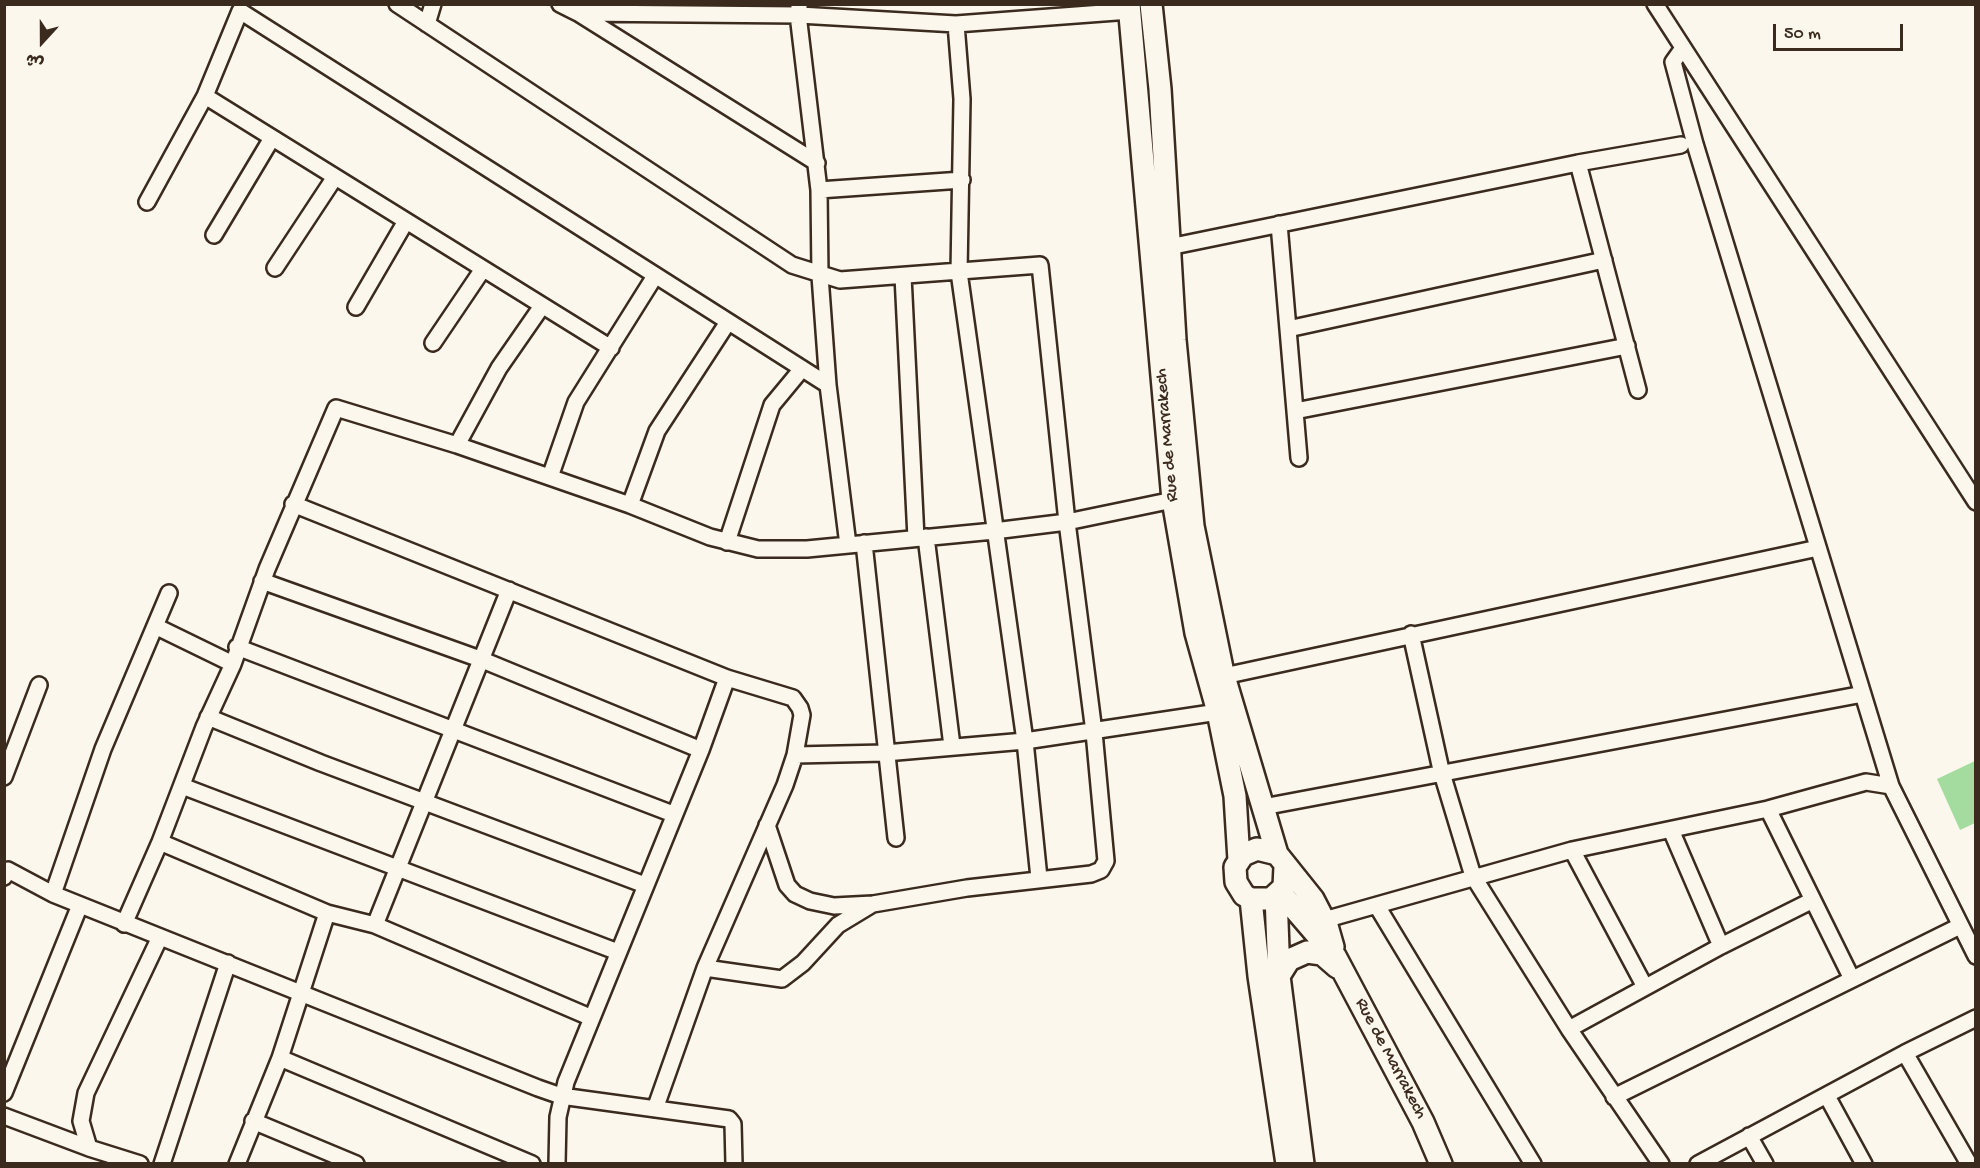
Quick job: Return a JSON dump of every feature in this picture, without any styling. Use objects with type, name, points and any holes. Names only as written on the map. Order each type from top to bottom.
[{"type":"main road","name":"Rue de Marrakech","points":[[1151,4],[1160,89],[1175,340],[1193,526],[1224,676],[1281,860],[1313,899],[1324,920],[1340,964],[1423,1122],[1442,1164]]},
{"type":"main road","name":"Rue de Marrakech","points":[[1129,8],[1173,500],[1196,633],[1218,712],[1234,796],[1239,860]]},
{"type":"main road","points":[[1278,894],[1264,900],[1251,899],[1244,895],[1234,875],[1239,860],[1257,849],[1281,860],[1286,880],[1278,894],[1279,976],[1303,1164]]},
{"type":"main road","name":"Rue de Marrakech","points":[[1278,894],[1340,964]]},
{"type":"main road","points":[[1251,899],[1259,976],[1287,1164]]},
{"type":"main road","points":[[1279,976],[1289,960],[1307,952],[1322,954],[1340,964]]},
{"type":"street","points":[[397,4],[792,265],[820,276],[840,280],[1040,265],[1067,522],[1094,732],[1106,861],[1101,870],[1091,874],[1039,878],[873,904],[834,906],[810,901],[795,894],[787,885],[767,825]]},
{"type":"street","points":[[427,24],[433,4]]},
{"type":"street","points":[[560,4],[578,13],[817,163]]},
{"type":"street","points":[[1655,4],[1976,502]]},
{"type":"street","points":[[578,13],[799,10],[956,24],[1129,8]]},
{"type":"street","points":[[799,10],[817,163],[820,276],[828,385],[848,545]]},
{"type":"street","points":[[147,202],[205,96],[240,11],[801,370],[828,385]]},
{"type":"street","points":[[956,24],[962,99],[960,272],[994,531],[1025,741],[1039,878]]},
{"type":"street","points":[[1683,48],[1673,62],[1891,786],[1976,956]]},
{"type":"street","points":[[205,96],[611,348]]},
{"type":"street","points":[[213,235],[272,138]]},
{"type":"street","points":[[1169,247],[1578,163],[1681,146]]},
{"type":"street","points":[[1578,163],[1638,390]]},
{"type":"street","points":[[275,268],[335,177]]},
{"type":"street","points":[[819,190],[962,180]]},
{"type":"street","points":[[356,307],[406,221]]},
{"type":"street","points":[[1279,224],[1299,458]]},
{"type":"street","points":[[1288,329],[1604,260]]},
{"type":"street","points":[[434,343],[483,269]]},
{"type":"street","points":[[550,477],[576,402],[655,276]]},
{"type":"street","points":[[903,276],[921,538],[952,746]]},
{"type":"street","points":[[457,445],[499,368],[542,306]]},
{"type":"street","points":[[630,505],[657,431],[728,322]]},
{"type":"street","points":[[1295,411],[1627,346]]},
{"type":"street","points":[[727,542],[772,405],[801,370]]},
{"type":"street","points":[[124,924],[160,842],[208,717],[234,664],[237,647],[293,504],[336,408],[457,445],[630,505],[727,542],[758,549],[784,550],[994,531],[1067,522],[1173,500]]},
{"type":"street","points":[[293,504],[727,678],[793,698],[802,715],[795,755],[705,968],[655,1109]]},
{"type":"street","points":[[864,543],[896,838]]},
{"type":"street","points":[[1224,676],[1818,548]]},
{"type":"street","points":[[262,581],[480,659],[701,750]]},
{"type":"street","points":[[375,925],[509,590]]},
{"type":"street","points":[[53,894],[103,749],[169,592]]},
{"type":"street","points":[[155,626],[234,664]]},
{"type":"street","points":[[1411,634],[1443,775],[1473,876],[1569,1029],[1660,1164]]},
{"type":"street","points":[[237,647],[673,814]]},
{"type":"street","points":[[557,1164],[561,1096],[673,814],[701,750],[727,678]]},
{"type":"street","points":[[4,777],[39,685]]},
{"type":"street","points":[[1263,807],[1443,775],[1863,694]]},
{"type":"street","points":[[795,755],[885,753],[1025,741],[1218,712]]},
{"type":"street","points":[[208,717],[424,802],[645,885]]},
{"type":"street","points":[[1324,920],[1473,876],[1572,850],[1767,809],[1866,782],[1891,786]]},
{"type":"street","points":[[182,786],[618,952]]},
{"type":"street","points":[[1767,809],[1811,901],[1852,978]]},
{"type":"street","points":[[1671,830],[1721,946]]},
{"type":"street","points":[[160,842],[327,913],[375,925],[592,1018]]},
{"type":"street","points":[[1572,850],[1645,987]]},
{"type":"street","points":[[6,872],[124,924],[561,1096],[729,1119],[733,1124],[734,1164]]},
{"type":"street","points":[[1569,1029],[1721,946],[1811,901]]},
{"type":"street","points":[[705,968],[782,979],[803,963],[838,925],[873,904]]},
{"type":"street","points":[[4,1093],[80,905]]},
{"type":"street","points":[[1377,906],[1533,1164]]},
{"type":"street","points":[[237,1164],[280,1058],[327,913]]},
{"type":"street","points":[[1614,1097],[1960,926]]},
{"type":"street","points":[[89,1148],[81,1121],[86,1093],[160,937]]},
{"type":"street","points":[[162,1164],[228,963]]},
{"type":"street","points":[[1698,1164],[1905,1053],[1976,1018]]},
{"type":"street","points":[[1905,1053],[1969,1164]]},
{"type":"street","points":[[280,1058],[532,1164]]},
{"type":"street","points":[[1827,1096],[1864,1164]]},
{"type":"street","points":[[4,1116],[89,1148],[140,1164]]},
{"type":"street","points":[[253,1121],[356,1164]]},
{"type":"street","points":[[1749,1136],[1765,1164]]},
{"type":"green space","points":[[1975,761],[1975,823],[1960,830],[1937,779]]}]
